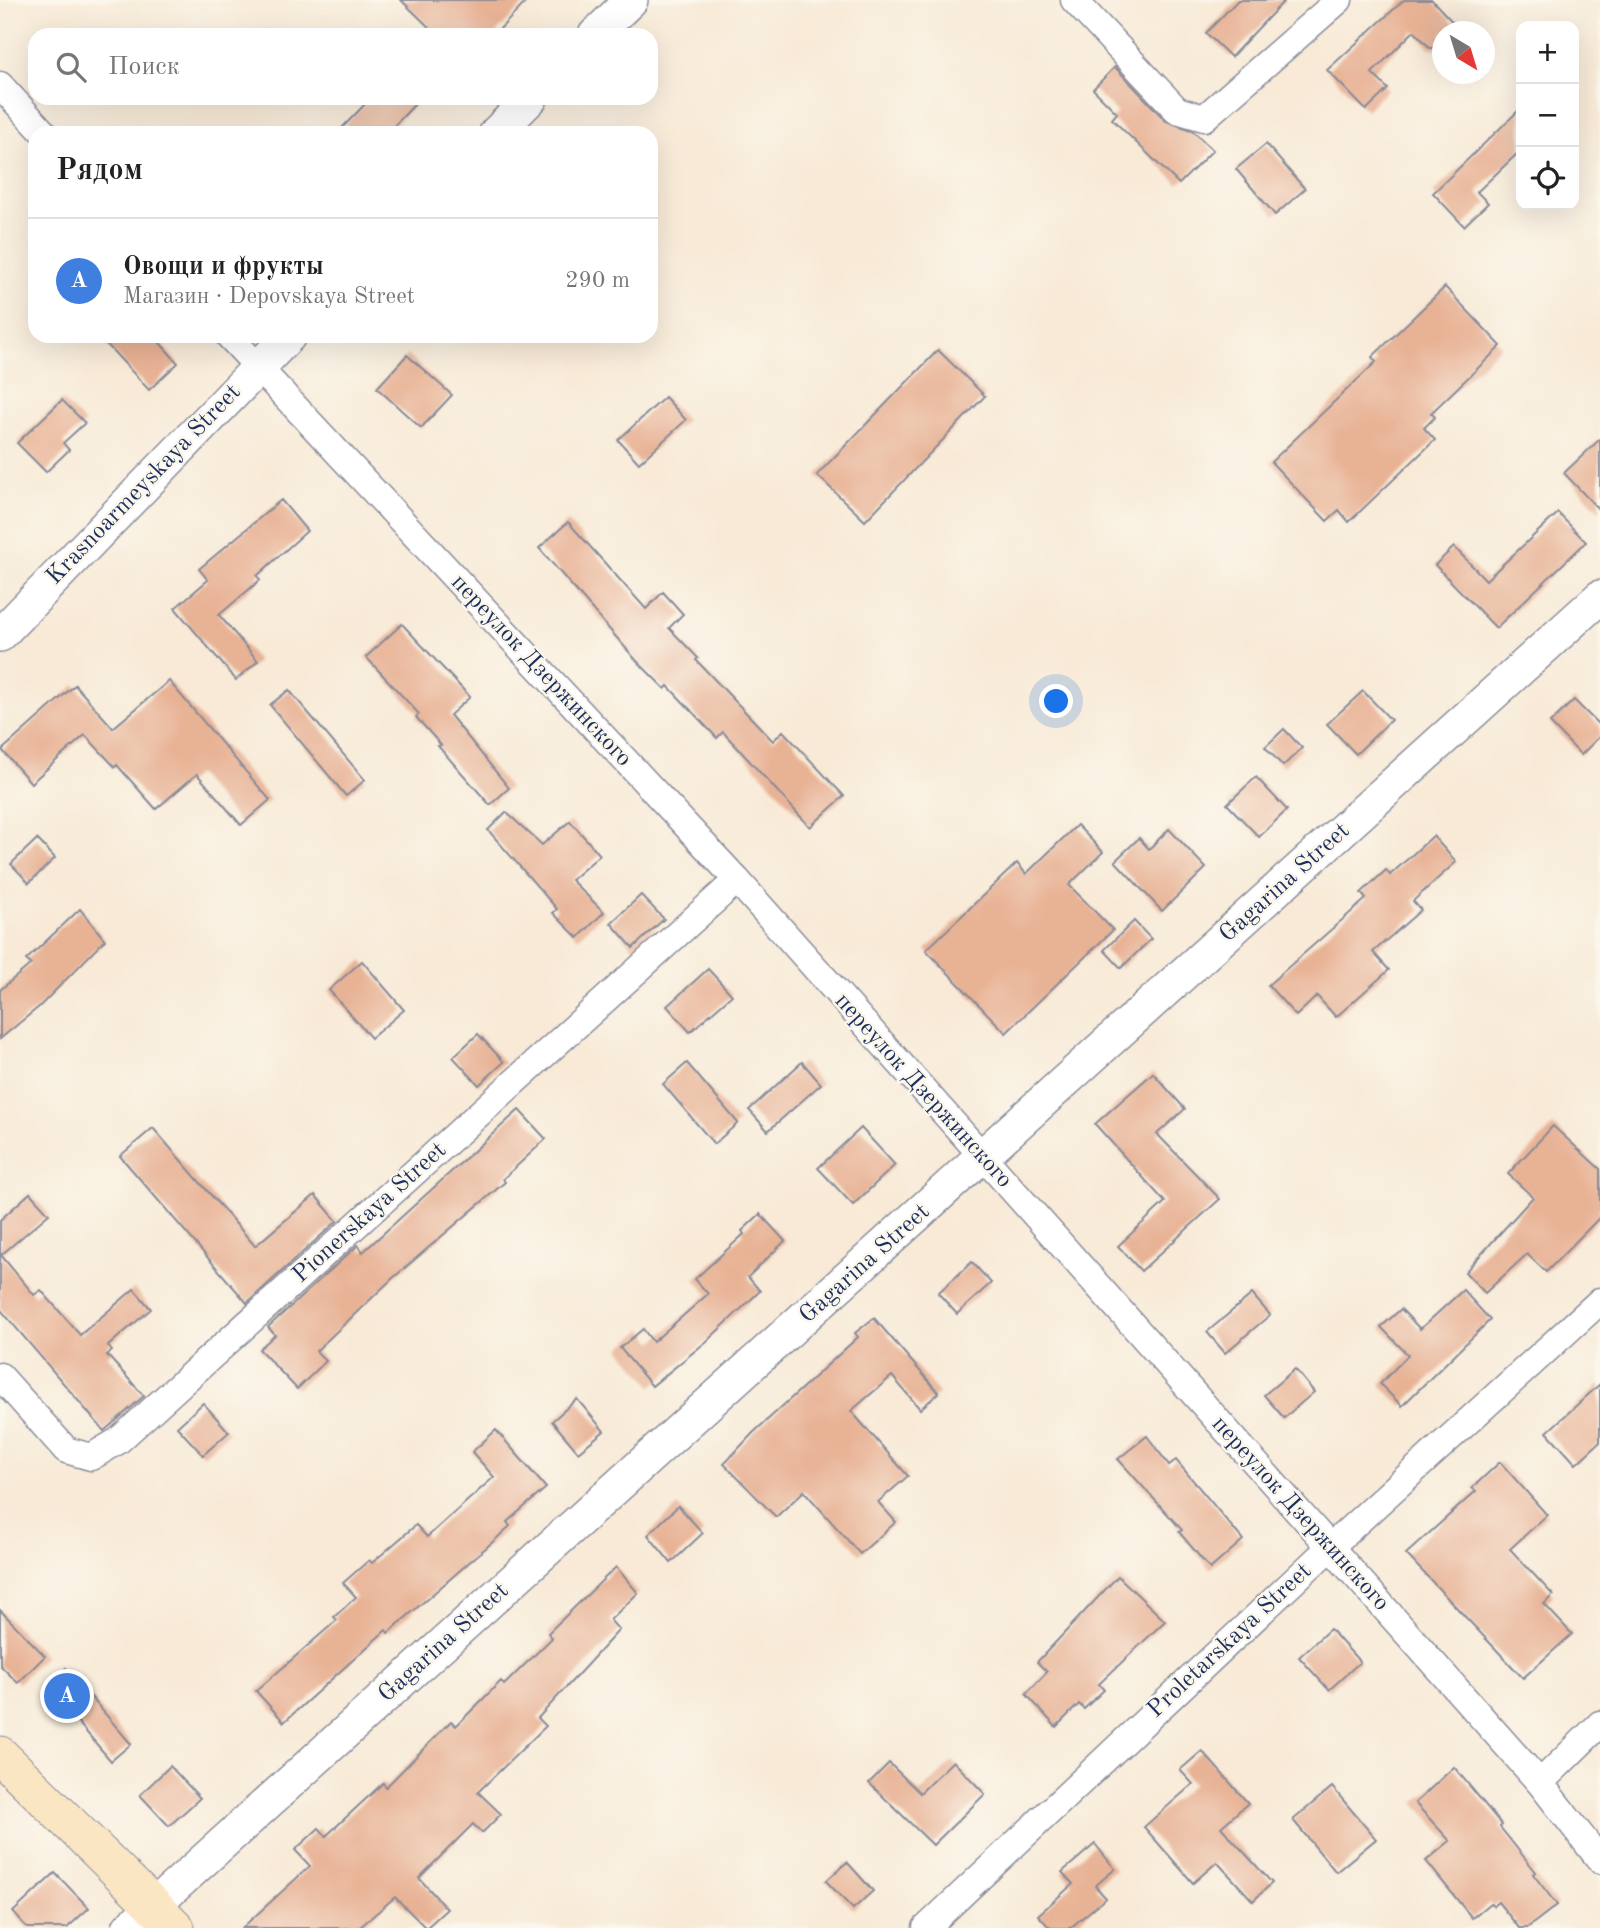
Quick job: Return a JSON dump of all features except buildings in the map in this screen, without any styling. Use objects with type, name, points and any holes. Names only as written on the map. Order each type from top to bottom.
[{"type":"main road","points":[[0,1755],[153,1920]]},
{"type":"street","points":[[602,28],[631,0]]},
{"type":"street","points":[[1074,0],[1177,110],[1204,118],[1339,0]]},
{"type":"street","points":[[3,94],[37,126]]},
{"type":"street","points":[[503,126],[524,105]]},
{"type":"street","name":"переулок Дзержинского","points":[[235,343],[737,880],[1540,1783],[1600,1860]]},
{"type":"street","name":"Krasnoarmeyskaya Street","points":[[0,635],[282,343]]},
{"type":"street","name":"Gagarina Street","points":[[153,1920],[983,1158],[1600,597]]},
{"type":"street","name":"Pionerskaya Street","points":[[0,1376],[66,1450],[91,1457],[118,1441],[737,880]]},
{"type":"street","name":"Proletarskaya Street","points":[[926,1928],[1329,1548],[1600,1301]]},
{"type":"street","points":[[1540,1783],[1600,1724]]},
{"type":"place","name":"Овощи и фрукты","points":[[67,1696]]}]
